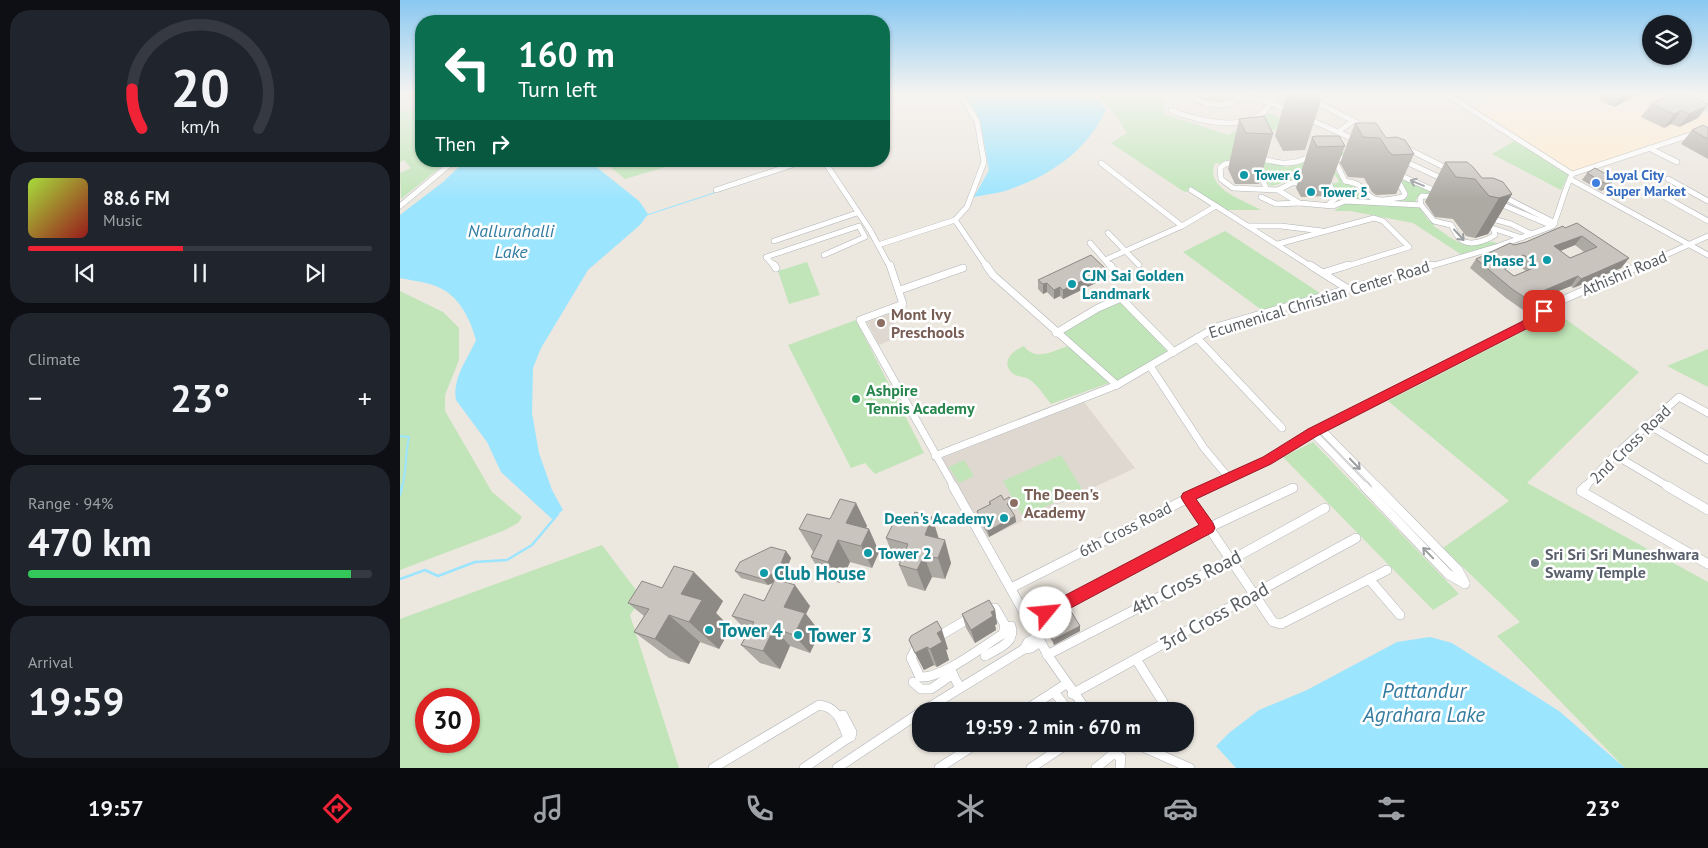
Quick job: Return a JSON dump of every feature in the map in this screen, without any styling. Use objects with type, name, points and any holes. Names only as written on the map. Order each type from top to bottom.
[{"type":"street","points":[[878,245],[955,220],[967,207],[984,162],[978,129]]},
{"type":"street","points":[[1331,129],[1365,144]]},
{"type":"street","points":[[1338,132],[1342,129]]},
{"type":"street","points":[[1499,129],[1571,177],[1708,254]]},
{"type":"street","points":[[1554,224],[1563,193],[1571,177],[1649,148],[1708,129]]},
{"type":"street","points":[[1699,132],[1708,137]]},
{"type":"street","points":[[1403,146],[1453,172]]},
{"type":"street","points":[[1649,148],[1677,162]]},
{"type":"street","points":[[1266,188],[1254,162],[1258,155],[1281,164],[1293,165],[1317,152]]},
{"type":"street","points":[[1349,152],[1357,157],[1337,159],[1335,163],[1345,181],[1360,184],[1372,200],[1421,206]]},
{"type":"street","points":[[1399,159],[1455,184]]},
{"type":"street","points":[[1101,162],[1182,226]]},
{"type":"street","points":[[1246,162],[1229,162],[1222,165],[1220,174],[1222,179],[1232,188],[1266,188],[1276,190],[1291,196],[1299,203]]},
{"type":"street","points":[[400,206],[447,167]]},
{"type":"street","points":[[716,190],[786,167]]},
{"type":"street","points":[[824,255],[865,237],[865,230],[857,213],[828,167]]},
{"type":"street","points":[[1261,197],[1272,203],[1279,204],[1299,203],[1328,206],[1342,201],[1382,200],[1403,197],[1405,194],[1396,176],[1444,196],[1422,196],[1420,199],[1421,206],[1432,220],[1450,224],[1460,238],[1466,242],[1490,238],[1495,235],[1494,231]]},
{"type":"street","points":[[1668,179],[1708,201]]},
{"type":"street","points":[[1328,181],[1336,198],[1328,206]]},
{"type":"street","points":[[1276,190],[1288,184],[1313,182]]},
{"type":"street","points":[[1288,184],[1291,196]]},
{"type":"street","points":[[1646,187],[1708,221]]},
{"type":"street","points":[[1191,190],[1348,289]]},
{"type":"street","points":[[1276,190],[1279,204]]},
{"type":"street","points":[[1497,194],[1554,224]]},
{"type":"street","points":[[1495,202],[1554,224]]},
{"type":"street","points":[[1105,260],[1182,226],[1216,206]]},
{"type":"street","points":[[774,241],[857,213]]},
{"type":"street","points":[[1485,213],[1531,234]]},
{"type":"street","points":[[1278,244],[1378,218],[1384,221],[1409,247],[1323,273]]},
{"type":"street","points":[[1493,218],[1482,218],[1494,231],[1508,232],[1522,238]]},
{"type":"street","points":[[955,220],[993,275],[1116,385]]},
{"type":"street","points":[[1508,232],[1511,224]]},
{"type":"street","name":"Ecumenical Christian Center Road","points":[[935,456],[1116,385],[1216,327],[1496,247],[1554,224]]},
{"type":"street","points":[[776,268],[766,257],[859,226],[878,245],[900,290],[903,304],[860,320],[1047,655],[1079,702]]},
{"type":"street","points":[[1248,226],[1281,226],[1326,231]]},
{"type":"street","points":[[1108,233],[1139,265]]},
{"type":"street","name":"Athishri Road","points":[[1267,460],[1312,433],[1524,325],[1558,302],[1708,236]]},
{"type":"street","points":[[1090,243],[1118,275]]},
{"type":"street","points":[[900,290],[963,268]]},
{"type":"street","points":[[1056,333],[1098,308],[1121,298],[1174,352]]},
{"type":"street","points":[[1197,338],[1282,428]]},
{"type":"street","points":[[1150,366],[1204,448],[1228,478]]},
{"type":"street","name":"2nd Cross Road","points":[[1708,413],[1679,397],[1615,455],[1582,491],[1708,564]]},
{"type":"street","points":[[1647,424],[1708,460]]},
{"type":"street","points":[[1312,433],[1448,574],[1465,584],[1458,570],[1321,429]]},
{"type":"street","points":[[1615,455],[1708,510]]},
{"type":"street","name":"6th Cross Road","points":[[1011,588],[1188,497],[1267,460]]},
{"type":"street","points":[[1030,622],[1208,528],[1293,488]]},
{"type":"street","points":[[1188,497],[1273,622],[1281,624],[1387,570]]},
{"type":"street","name":"4th Cross Road","points":[[1047,655],[1325,508]]},
{"type":"street","name":"3rd Cross Road","points":[[1072,694],[1356,538]]},
{"type":"street","points":[[1369,579],[1400,615]]},
{"type":"street","points":[[951,671],[929,678],[920,677],[910,658],[915,650],[987,608],[995,608],[1005,625],[1002,634],[983,652]]},
{"type":"street","points":[[913,682],[921,689],[931,689],[951,671],[983,652],[1011,640],[1014,633],[1011,626]]},
{"type":"street","points":[[938,702],[1024,649],[1031,648],[1039,640]]},
{"type":"street","points":[[983,652],[992,668]]},
{"type":"street","points":[[1136,659],[1163,702]]},
{"type":"street","points":[[951,671],[960,688]]},
{"type":"street","points":[[1038,702],[1066,684]]},
{"type":"street","points":[[1054,692],[1062,702]]},
{"type":"street","points":[[713,768],[819,705],[826,705],[836,711],[848,738]]},
{"type":"street","points":[[804,768],[851,737],[852,732],[843,715]]},
{"type":"street","points":[[837,768],[912,719]]},
{"type":"street","points":[[939,768],[964,752]]},
{"type":"street","points":[[1031,768],[1055,752]]},
{"type":"street","points":[[1154,752],[1190,768]]},
{"type":"street","points":[[1096,768],[1113,754],[1121,757],[1120,768]]},
{"type":"shaded area","points":[[1504,129],[1697,129],[1572,172]]},
{"type":"shaded area","points":[[889,314],[901,336],[879,345],[867,322]]},
{"type":"shaded area","name":"The Deen's Academy","points":[[1084,402],[1135,468],[987,538],[942,458]]},
{"type":"green space","points":[[400,129],[415,129],[415,167],[441,167],[401,199],[400,173],[411,168],[404,160],[400,162]]},
{"type":"green space","points":[[1124,129],[1209,129],[1228,135],[1239,129],[1278,129],[1263,135],[1231,159],[1221,164],[1215,163],[1213,172],[1215,179],[1227,192],[1261,210],[1227,210],[1193,189],[1186,192],[1183,191],[1111,143],[1127,133]]},
{"type":"green space","points":[[1516,140],[1569,174],[1561,190],[1492,154]]},
{"type":"green space","points":[[1324,143],[1349,154],[1332,161],[1336,172],[1345,183],[1359,186],[1368,200],[1339,199],[1332,184],[1339,182],[1325,156]]},
{"type":"green space","points":[[1263,160],[1286,167],[1309,162],[1308,178],[1272,186],[1268,184],[1259,162]]},
{"type":"green space","points":[[610,167],[666,167],[625,179]]},
{"type":"green space","points":[[1403,179],[1430,190],[1432,193],[1418,196],[1415,202],[1387,201],[1403,199],[1408,196],[1401,181]]},
{"type":"green space","points":[[1345,203],[1419,207],[1428,220],[1435,224],[1433,226],[1460,243],[1495,242],[1499,244],[1462,255],[1413,223],[1350,211],[1334,211]]},
{"type":"green space","points":[[1225,231],[1320,293],[1263,311],[1183,252]]},
{"type":"green space","points":[[807,262],[820,295],[789,304],[778,271]]},
{"type":"green space","points":[[400,291],[443,312],[459,328],[459,360],[445,395],[445,411],[492,492],[522,517],[518,523],[503,531],[400,570]]},
{"type":"green space","points":[[1119,300],[1169,352],[1116,382],[1062,332],[1099,309]]},
{"type":"green space","points":[[1553,310],[1639,372],[1527,483],[1708,582],[1708,768],[1625,768],[1497,636],[1520,622],[1443,548],[1509,501],[1388,401],[1522,332]]},
{"type":"green space","name":"Ashpire Tennis Academy","points":[[856,320],[924,453],[875,474],[865,463],[851,468],[788,345]]},
{"type":"green space","points":[[1024,346],[1033,353],[1044,354],[1068,346],[1109,383],[1051,404],[1033,382],[1027,378],[1015,375],[1008,367],[1007,362],[1011,354]]},
{"type":"green space","points":[[1708,349],[1708,387],[1667,366]]},
{"type":"green space","points":[[1313,442],[1459,594],[1433,610],[1283,457]]},
{"type":"green space","points":[[1061,455],[1082,489],[1023,517],[1003,481]]},
{"type":"green space","points":[[964,460],[974,476],[959,483],[949,467]]},
{"type":"green space","points":[[602,545],[642,598],[630,615],[679,768],[400,768],[400,619]]},
{"type":"water","points":[[982,129],[1095,129],[1080,148],[1069,158],[1044,174],[1011,189],[974,197],[989,170]]},
{"type":"water","name":"Nallurahalli Lake","points":[[459,167],[596,167],[639,201],[648,214],[640,225],[588,270],[541,348],[533,368],[532,413],[539,453],[552,490],[563,510],[552,519],[501,472],[487,442],[456,400],[455,392],[458,377],[476,340],[464,311],[454,298],[442,289],[427,283],[400,278],[400,215],[443,182]]},
{"type":"water","name":"Pattandur Agrahara Lake","points":[[1430,637],[1452,643],[1559,711],[1625,768],[1236,768],[1216,746],[1229,733],[1259,710],[1307,690],[1397,642]]},
{"type":"building","points":[[1244,129],[1270,129],[1273,134],[1246,133]]},
{"type":"building","points":[[1358,129],[1380,129],[1386,138],[1396,137],[1405,140],[1414,154],[1393,155],[1380,138],[1363,137]]},
{"type":"building","points":[[1708,129],[1708,139],[1692,130]]},
{"type":"building","points":[[1339,136],[1345,146],[1317,147],[1312,137]]},
{"type":"building","points":[[1445,162],[1467,162],[1482,178],[1493,178],[1503,182],[1512,194],[1499,198],[1489,196],[1475,179],[1456,177]]},
{"type":"building","points":[[1595,168],[1615,179],[1606,184],[1587,173]]},
{"type":"building","points":[[1577,223],[1629,258],[1581,279],[1578,276],[1538,293],[1544,299],[1533,303],[1512,289],[1476,259],[1510,243],[1514,245],[1526,242],[1563,226],[1565,228]],"holes":[[[1582,236],[1597,247],[1570,258],[1554,246]],[[1524,255],[1538,266],[1514,276],[1498,264]]]},
{"type":"building","points":[[1091,255],[1106,269],[1063,290],[1060,287],[1054,290],[1047,283],[1043,284],[1038,280]]},
{"type":"building","name":"Deen's Academy","points":[[1001,495],[1004,500],[1009,497],[1012,501],[1007,504],[1015,516],[988,531],[977,511],[991,504],[989,502]]},
{"type":"building","points":[[840,499],[856,503],[846,523],[869,529],[861,546],[838,540],[828,562],[811,557],[822,535],[799,529],[807,514],[830,519]]},
{"type":"building","points":[[915,512],[932,517],[925,535],[945,540],[938,558],[924,556],[917,570],[899,565],[908,544],[886,538],[894,522],[908,524]]},
{"type":"building","points":[[771,547],[786,551],[778,571],[763,579],[735,571],[740,562]]},
{"type":"building","points":[[674,566],[694,572],[681,594],[702,600],[689,622],[669,615],[655,639],[634,632],[649,609],[628,603],[642,581],[662,588]]},
{"type":"building","points":[[775,579],[795,585],[784,607],[805,613],[794,635],[774,628],[763,651],[741,645],[754,622],[732,616],[744,594],[764,601]]},
{"type":"building","points":[[989,600],[995,610],[991,612],[993,616],[971,630],[962,614]]},
{"type":"building","points":[[1067,605],[1080,626],[1053,640],[1042,618]]},
{"type":"building","points":[[937,621],[942,630],[937,633],[942,642],[930,649],[927,647],[915,653],[909,640],[911,636]]},
{"type":"waterway","points":[[647,215],[793,167]]},
{"type":"waterway","points":[[400,436],[409,437],[402,487]]},
{"type":"waterway","points":[[400,495],[402,486]]},
{"type":"waterway","points":[[400,579],[425,570],[438,576],[475,562],[507,560],[532,545],[558,514]]},
{"type":"place","name":"Tower 6","points":[[1244,175]]},
{"type":"place","name":"Loyal City Super Market","points":[[1596,183]]},
{"type":"place","name":"Tower 5","points":[[1311,192]]},
{"type":"place","name":"Phase 1","points":[[1547,260]]},
{"type":"place","name":"CJN Sai Golden Landmark","points":[[1072,284]]},
{"type":"place","name":"Mont Ivy Preschools","points":[[881,323]]},
{"type":"place","name":"Ashpire Tennis Academy","points":[[856,399]]},
{"type":"place","name":"The Deen's Academy","points":[[1014,503]]},
{"type":"place","name":"Deen's Academy","points":[[1004,518]]},
{"type":"place","name":"Tower 2","points":[[868,553]]},
{"type":"place","name":"Sri Sri Sri Muneshwara Swamy Temple","points":[[1535,563]]},
{"type":"place","name":"Club House","points":[[764,573]]},
{"type":"place","name":"Tower 4","points":[[709,630]]},
{"type":"place","name":"Tower 3","points":[[798,635]]},
{"type":"route","points":[[1046,613],[1208,528],[1188,497],[1267,460],[1312,433],[1524,325],[1544,311]]}]
